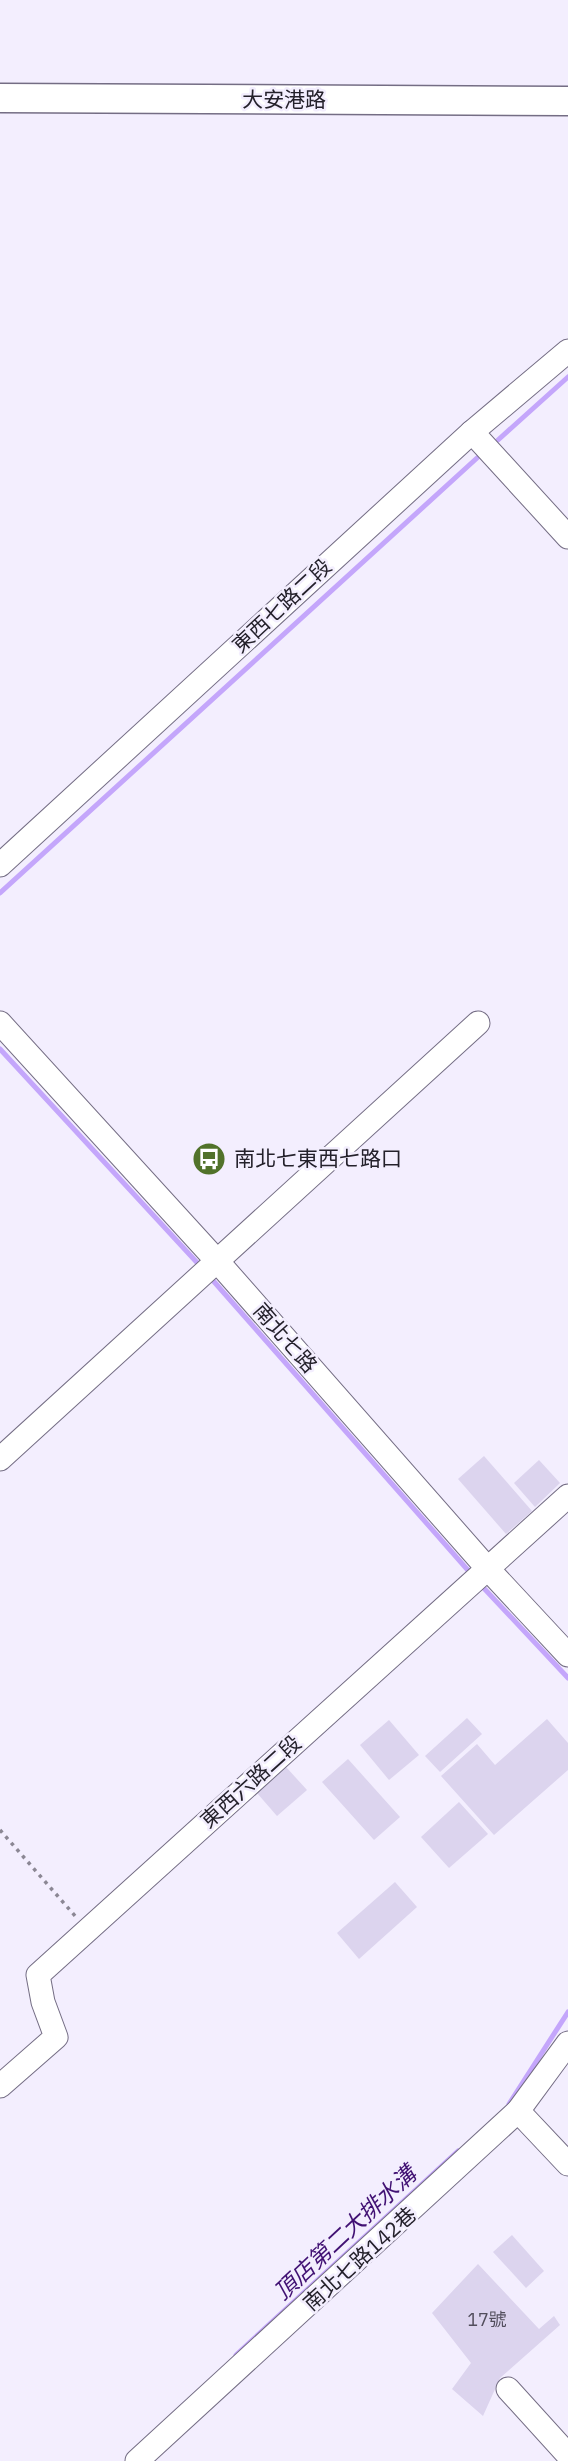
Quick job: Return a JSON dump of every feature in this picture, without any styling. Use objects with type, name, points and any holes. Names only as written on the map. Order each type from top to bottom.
[{"type":"main road","name":"大安港路","points":[[0,99],[568,101]]},
{"type":"street","name":"東西七路二段","points":[[0,865],[472,432],[568,351]]},
{"type":"street","points":[[472,432],[568,537]]},
{"type":"street","name":"南北七路","points":[[0,1023],[218,1262],[488,1569],[568,1655]]},
{"type":"street","points":[[0,1459],[478,1023]]},
{"type":"street","name":"東西六路二段","points":[[0,2087],[56,2037],[43,2002],[37,1975],[568,1496]]},
{"type":"street","name":"南北七路142巷","points":[[137,2461],[518,2111],[568,2043]]},
{"type":"street","points":[[518,2111],[568,2164]]},
{"type":"street","points":[[508,2389],[568,2455]]},
{"type":"path","points":[[0,1830],[87,1929]]},
{"type":"building","points":[[484,1456],[532,1511],[506,1534],[458,1479]]},
{"type":"building","points":[[539,1460],[560,1483],[535,1507],[514,1483]]},
{"type":"building","points":[[467,1718],[482,1734],[440,1772],[425,1756]]},
{"type":"building","points":[[547,1719],[568,1743],[568,1770],[494,1835],[441,1776],[477,1744],[495,1765]]},
{"type":"building","points":[[389,1720],[419,1755],[389,1780],[360,1745]]},
{"type":"building","points":[[348,1759],[400,1817],[374,1840],[322,1782]]},
{"type":"building","points":[[286,1767],[307,1790],[277,1816],[257,1793]]},
{"type":"building","points":[[459,1802],[488,1834],[449,1868],[421,1837]]},
{"type":"building","points":[[395,1882],[417,1907],[359,1959],[337,1933]]},
{"type":"building","points":[[512,2235],[544,2271],[526,2288],[493,2252]]},
{"type":"building","points":[[478,2264],[539,2329],[554,2316],[560,2325],[500,2378],[483,2416],[452,2389],[471,2363],[432,2313]]},
{"type":"waterway","points":[[498,440],[568,377]]},
{"type":"waterway","points":[[0,893],[477,458]]},
{"type":"waterway","points":[[0,1049],[202,1268]]},
{"type":"waterway","points":[[209,1276],[473,1576]]},
{"type":"waterway","points":[[479,1583],[568,1678]]},
{"type":"waterway","name":"頂店第二大排水溝","points":[[509,2104],[568,2012]]},
{"type":"waterway","name":"頂店第二大排水溝","points":[[236,2355],[458,2151]]},
{"type":"place","name":"南北七東西七路口","points":[[209,1159]]}]
